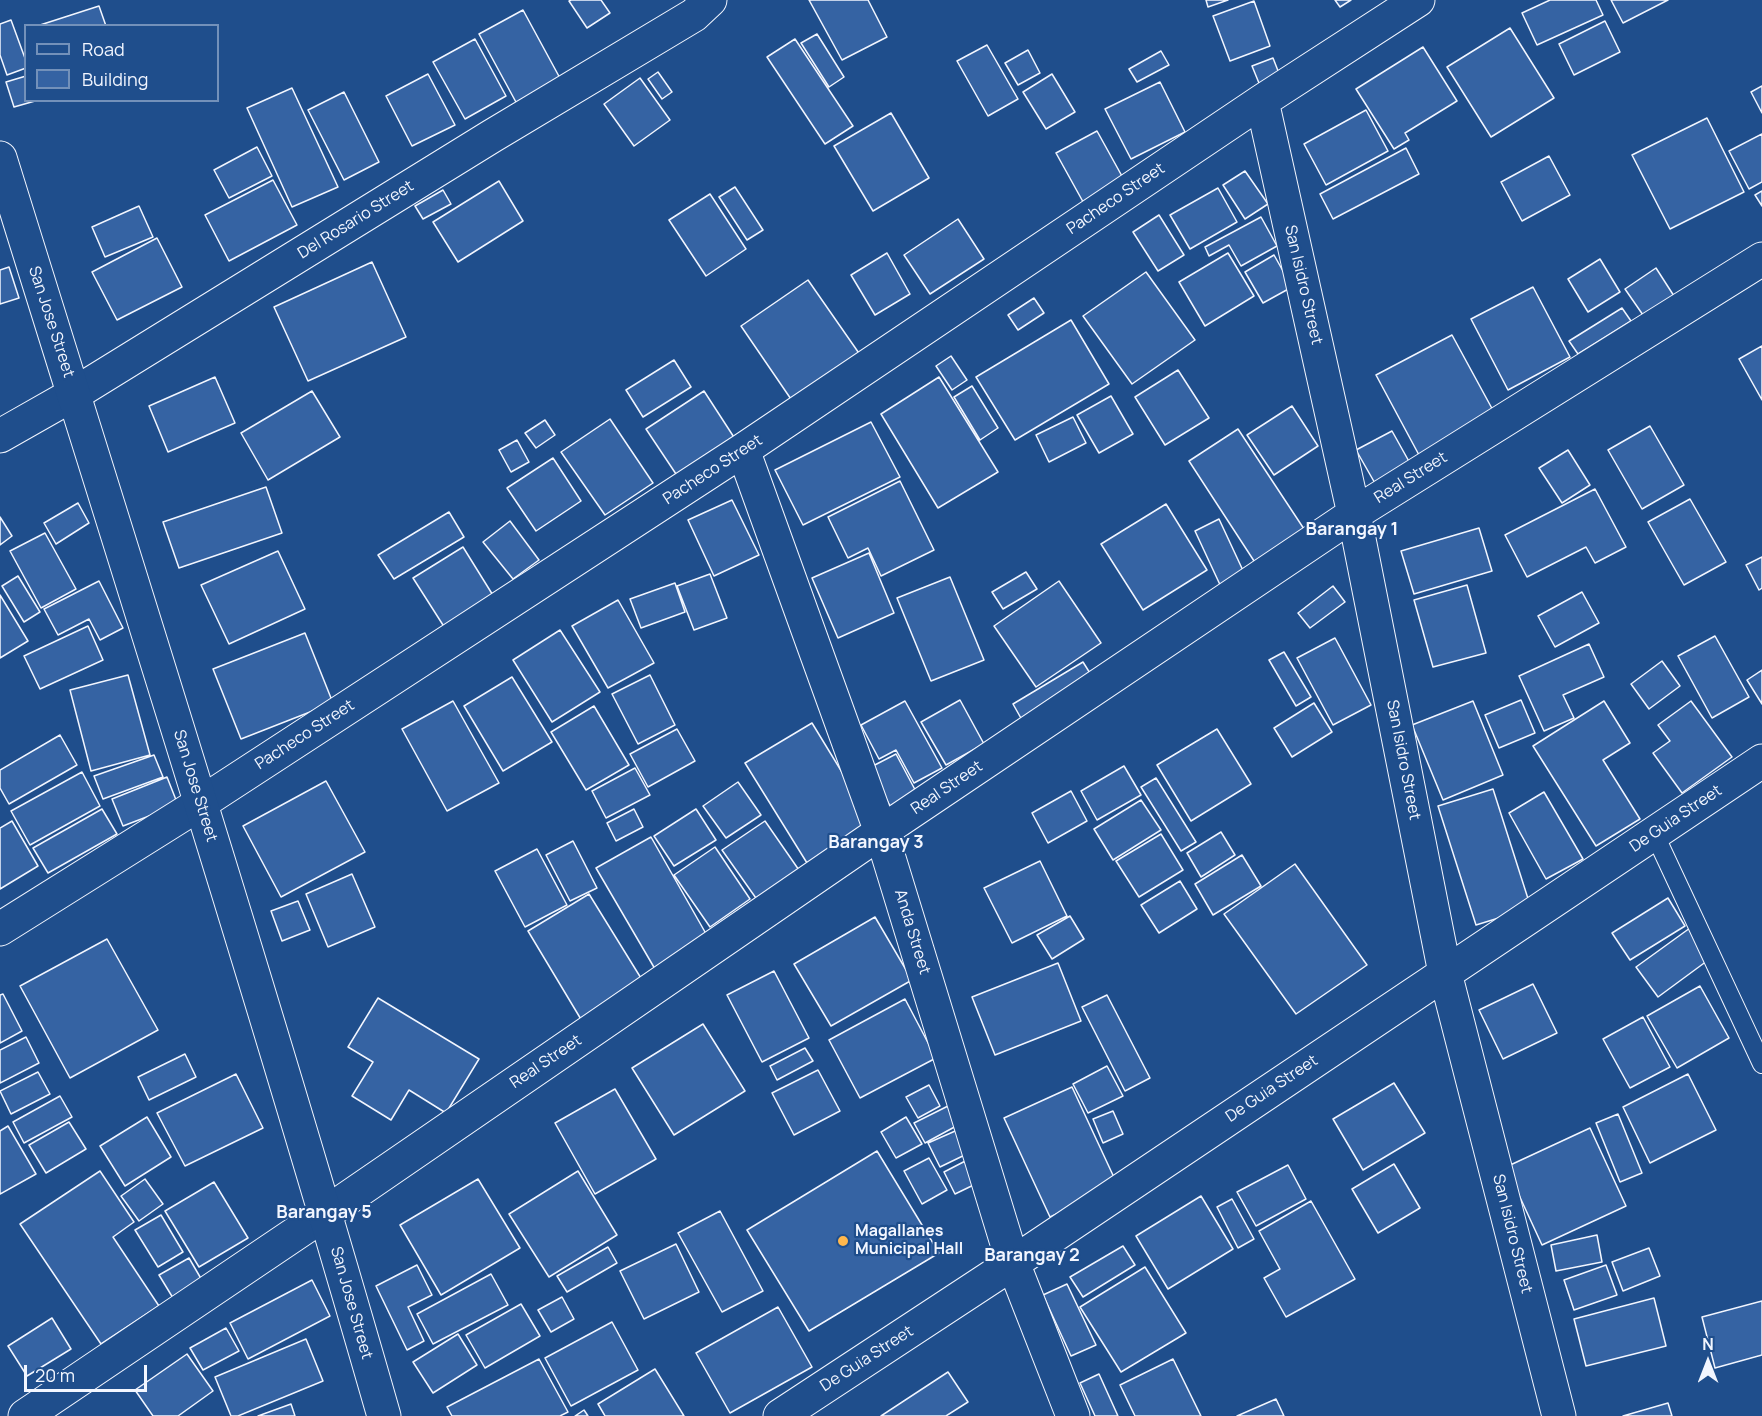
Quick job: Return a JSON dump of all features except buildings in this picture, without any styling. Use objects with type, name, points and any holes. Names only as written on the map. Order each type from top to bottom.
[{"type":"street","name":"Del Rosario Street","points":[[0,436],[74,394],[492,136],[694,15],[710,0]]},
{"type":"street","name":"Pacheco Street","points":[[0,929],[201,803],[743,450],[1262,101],[1418,0]]},
{"type":"street","name":"San Isidro Street","points":[[1262,101],[1354,514],[1445,973],[1559,1416]]},
{"type":"street","name":"San Jose Street","points":[[0,158],[201,803],[326,1213],[384,1416]]},
{"type":"street","name":"Real Street","points":[[25,1416],[326,1213],[881,832],[1354,514],[1762,259]]},
{"type":"street","name":"Anda Street","points":[[743,450],[881,832],[1013,1263],[1073,1416]]},
{"type":"street","name":"De Guia Street","points":[[780,1416],[1013,1263],[1762,761]]},
{"type":"lane","points":[[1654,833],[1762,1064]]},
{"type":"place","name":"Magallanes Municipal Hall","points":[[843,1241]]},
{"type":"district","name":"Barangay 1","points":[[1352,530]]},
{"type":"district","name":"Barangay 3","points":[[876,843]]},
{"type":"district","name":"Barangay 5","points":[[324,1213]]},
{"type":"district","name":"Barangay 2","points":[[1032,1256]]}]
